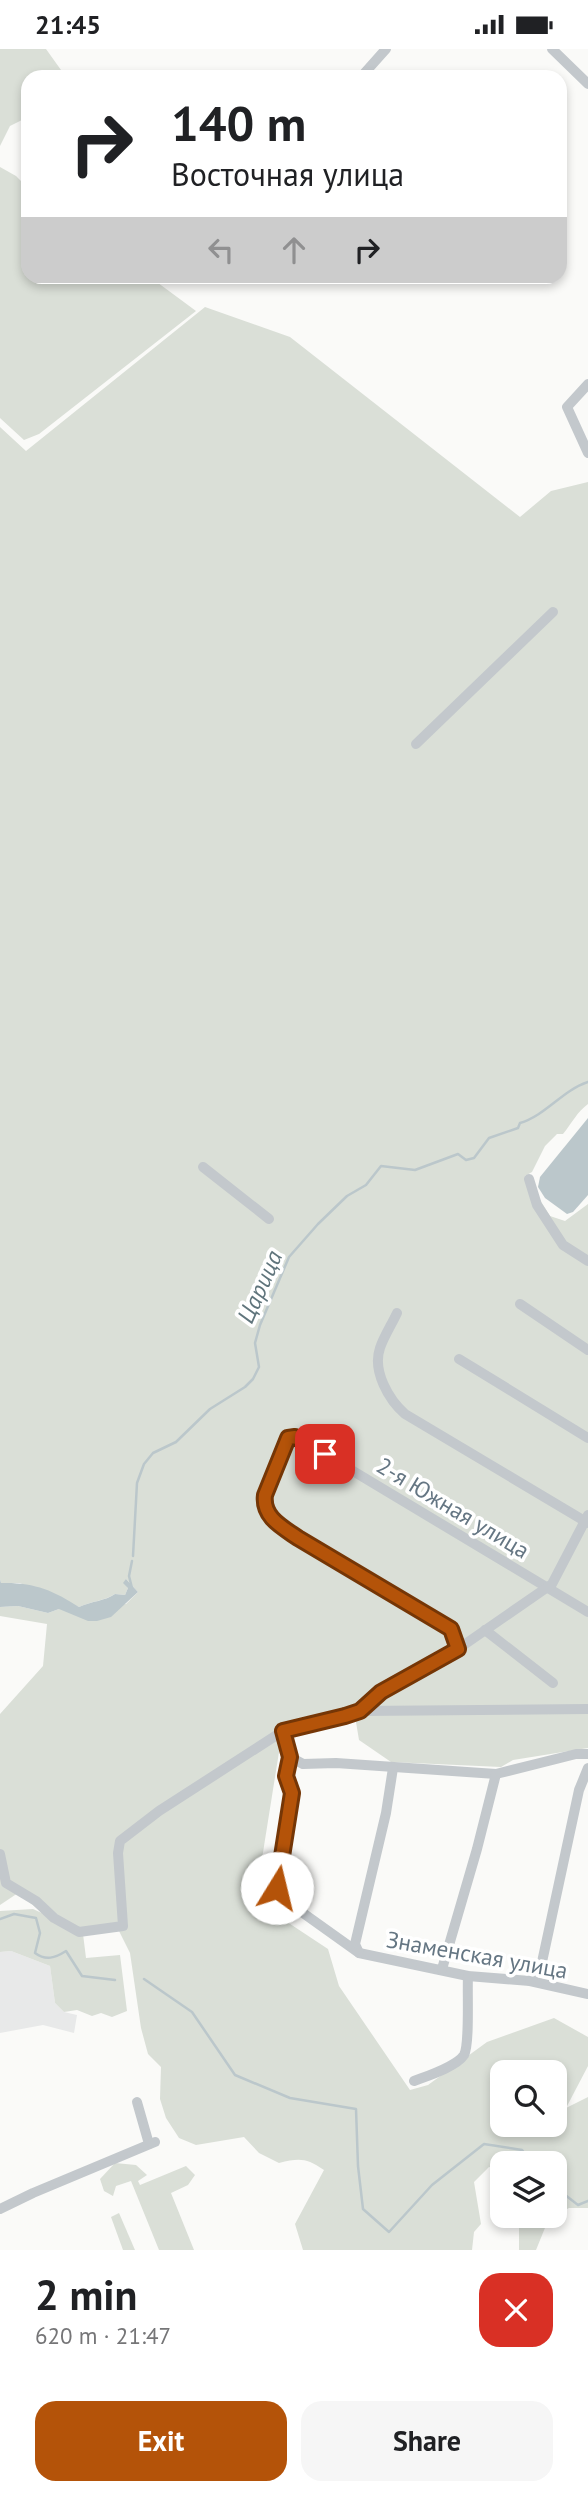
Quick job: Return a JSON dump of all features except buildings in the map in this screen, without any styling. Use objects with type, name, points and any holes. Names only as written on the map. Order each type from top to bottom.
[{"type":"street","points":[[367,70],[386,49]]},
{"type":"street","points":[[552,49],[588,85]]},
{"type":"street","points":[[588,384],[567,407],[588,453]]},
{"type":"street","points":[[416,744],[553,612]]},
{"type":"street","points":[[203,1167],[269,1219]]},
{"type":"street","points":[[528,1179],[537,1205],[563,1245],[588,1261]]},
{"type":"street","points":[[520,1304],[588,1350]]},
{"type":"street","points":[[360,1711],[381,1692],[458,1649],[552,1584],[587,1520],[405,1414],[393,1404],[378,1366],[379,1350],[397,1313]]},
{"type":"street","points":[[459,1359],[588,1438]]},
{"type":"street","name":"2-я Южная улица","points":[[458,1649],[451,1629],[275,1522],[264,1503],[265,1495],[288,1438],[295,1437],[548,1587]]},
{"type":"street","points":[[548,1587],[588,1612]]},
{"type":"street","points":[[485,1630],[553,1683]]},
{"type":"street","points":[[0,1854],[6,1883],[36,1901],[54,1918],[79,1932],[123,1926],[118,1853],[120,1841],[169,1804],[283,1731],[360,1711],[588,1709]]},
{"type":"street","points":[[283,1731],[290,1757],[286,1776],[292,1793],[277,1888],[282,1898],[359,1954]]},
{"type":"street","points":[[290,1757],[303,1764],[335,1763],[496,1774],[576,1754],[588,1754]]},
{"type":"street","points":[[359,1954],[355,1944],[386,1813],[393,1768]]},
{"type":"street","points":[[530,1981],[542,1962],[579,1790],[588,1768]]},
{"type":"street","points":[[442,1969],[496,1774]]},
{"type":"street","name":"Знаменская улица","points":[[359,1954],[468,1976],[530,1981],[588,1994]]},
{"type":"street","points":[[414,2081],[449,2067],[463,2055],[466,2042],[468,1976]]},
{"type":"street","points":[[0,2209],[152,2143],[137,2102]]},
{"type":"shaded area","points":[[0,49],[46,49],[61,70],[21,70],[21,120],[10,126],[0,146]]},
{"type":"shaded area","points":[[0,167],[21,181],[21,284],[159,284],[196,311],[39,434],[24,440],[0,418]]},
{"type":"shaded area","points":[[205,307],[290,337],[520,517],[551,491],[588,482],[588,1104],[563,1134],[557,1134],[545,1146],[532,1172],[525,1176],[550,1216],[565,1221],[588,1204],[588,1748],[513,1760],[501,1767],[391,1762],[359,1740],[354,1710],[291,1729],[279,1752],[257,1890],[266,1908],[328,1949],[339,1986],[410,2090],[428,2085],[487,2042],[554,2018],[588,2037],[588,2066],[567,2106],[567,2060],[490,2060],[490,2137],[567,2137],[567,2108],[588,2097],[588,2208],[567,2209],[567,2151],[490,2151],[490,2167],[474,2182],[481,2224],[474,2232],[472,2250],[303,2250],[295,2224],[324,2170],[303,2160],[279,2163],[259,2153],[244,2137],[196,2145],[179,2138],[166,2118],[160,2099],[161,2067],[148,2054],[141,2028],[130,1953],[119,1931],[83,1934],[86,1958],[120,1955],[127,2011],[112,2017],[101,2013],[92,2016],[77,2010],[64,2012],[55,2003],[50,1966],[11,1951],[0,1952],[0,1911],[33,1909],[44,1914],[18,1893],[0,1905],[0,1714],[43,1666],[47,1624],[0,1616],[0,1607],[18,1606],[48,1613],[59,1609],[126,1604],[138,1592],[126,1579],[128,1588],[125,1595],[115,1594],[79,1607],[20,1583],[1,1583],[0,1579],[0,427],[26,451]]},
{"type":"shaded area","points":[[588,1118],[588,1195],[573,1212],[567,1214],[545,1198],[538,1187],[540,1177]]},
{"type":"shaded area","points":[[0,1579],[1,1583],[42,1588],[79,1607],[115,1594],[125,1595],[128,1588],[123,1583],[126,1579],[138,1592],[111,1617],[88,1621],[59,1609],[48,1613],[18,1606],[0,1607]]},
{"type":"shaded area","points":[[11,1951],[50,1966],[55,2003],[64,2012],[77,2015],[74,2033],[43,2025],[0,2033],[0,1952]]},
{"type":"shaded area","points":[[115,2163],[136,2165],[147,2175],[138,2181],[140,2185],[186,2166],[195,2175],[188,2185],[171,2193],[194,2250],[159,2250],[131,2181],[116,2186],[113,2196],[104,2191],[100,2179]]},
{"type":"shaded area","points":[[119,2213],[135,2250],[123,2250],[111,2217]]},
{"type":"shaded area","points":[[519,2228],[545,2228],[536,2250],[519,2250]]},
{"type":"waterway","name":"Царица","points":[[133,1556],[137,1483],[144,1464],[153,1453],[176,1442],[210,1409],[253,1379],[259,1367],[255,1343],[260,1325],[289,1257],[318,1224],[347,1196],[366,1185],[381,1166],[415,1170],[458,1154],[466,1160],[474,1158],[489,1138],[518,1128],[520,1123],[538,1115],[570,1091],[588,1082]]},
{"type":"waterway","name":"Царица","points":[[132,1561],[129,1576],[132,1588]]},
{"type":"waterway","points":[[0,1919],[14,1914],[36,1918],[40,1933],[35,1953],[50,1958],[66,1951],[82,1976],[115,1980]]},
{"type":"waterway","points":[[144,1979],[192,2012],[235,2075],[290,2098],[356,2109],[363,2209],[389,2232],[432,2185],[484,2144],[523,2151]]},
{"type":"waterway","points":[[567,2196],[578,2205],[588,2201]]},
{"type":"route","points":[[277,1888],[292,1793],[286,1776],[290,1757],[283,1731],[360,1711],[381,1692],[458,1649],[451,1629],[298,1538],[275,1522],[268,1513],[264,1503],[265,1495],[288,1438],[295,1437],[325,1454]]}]
